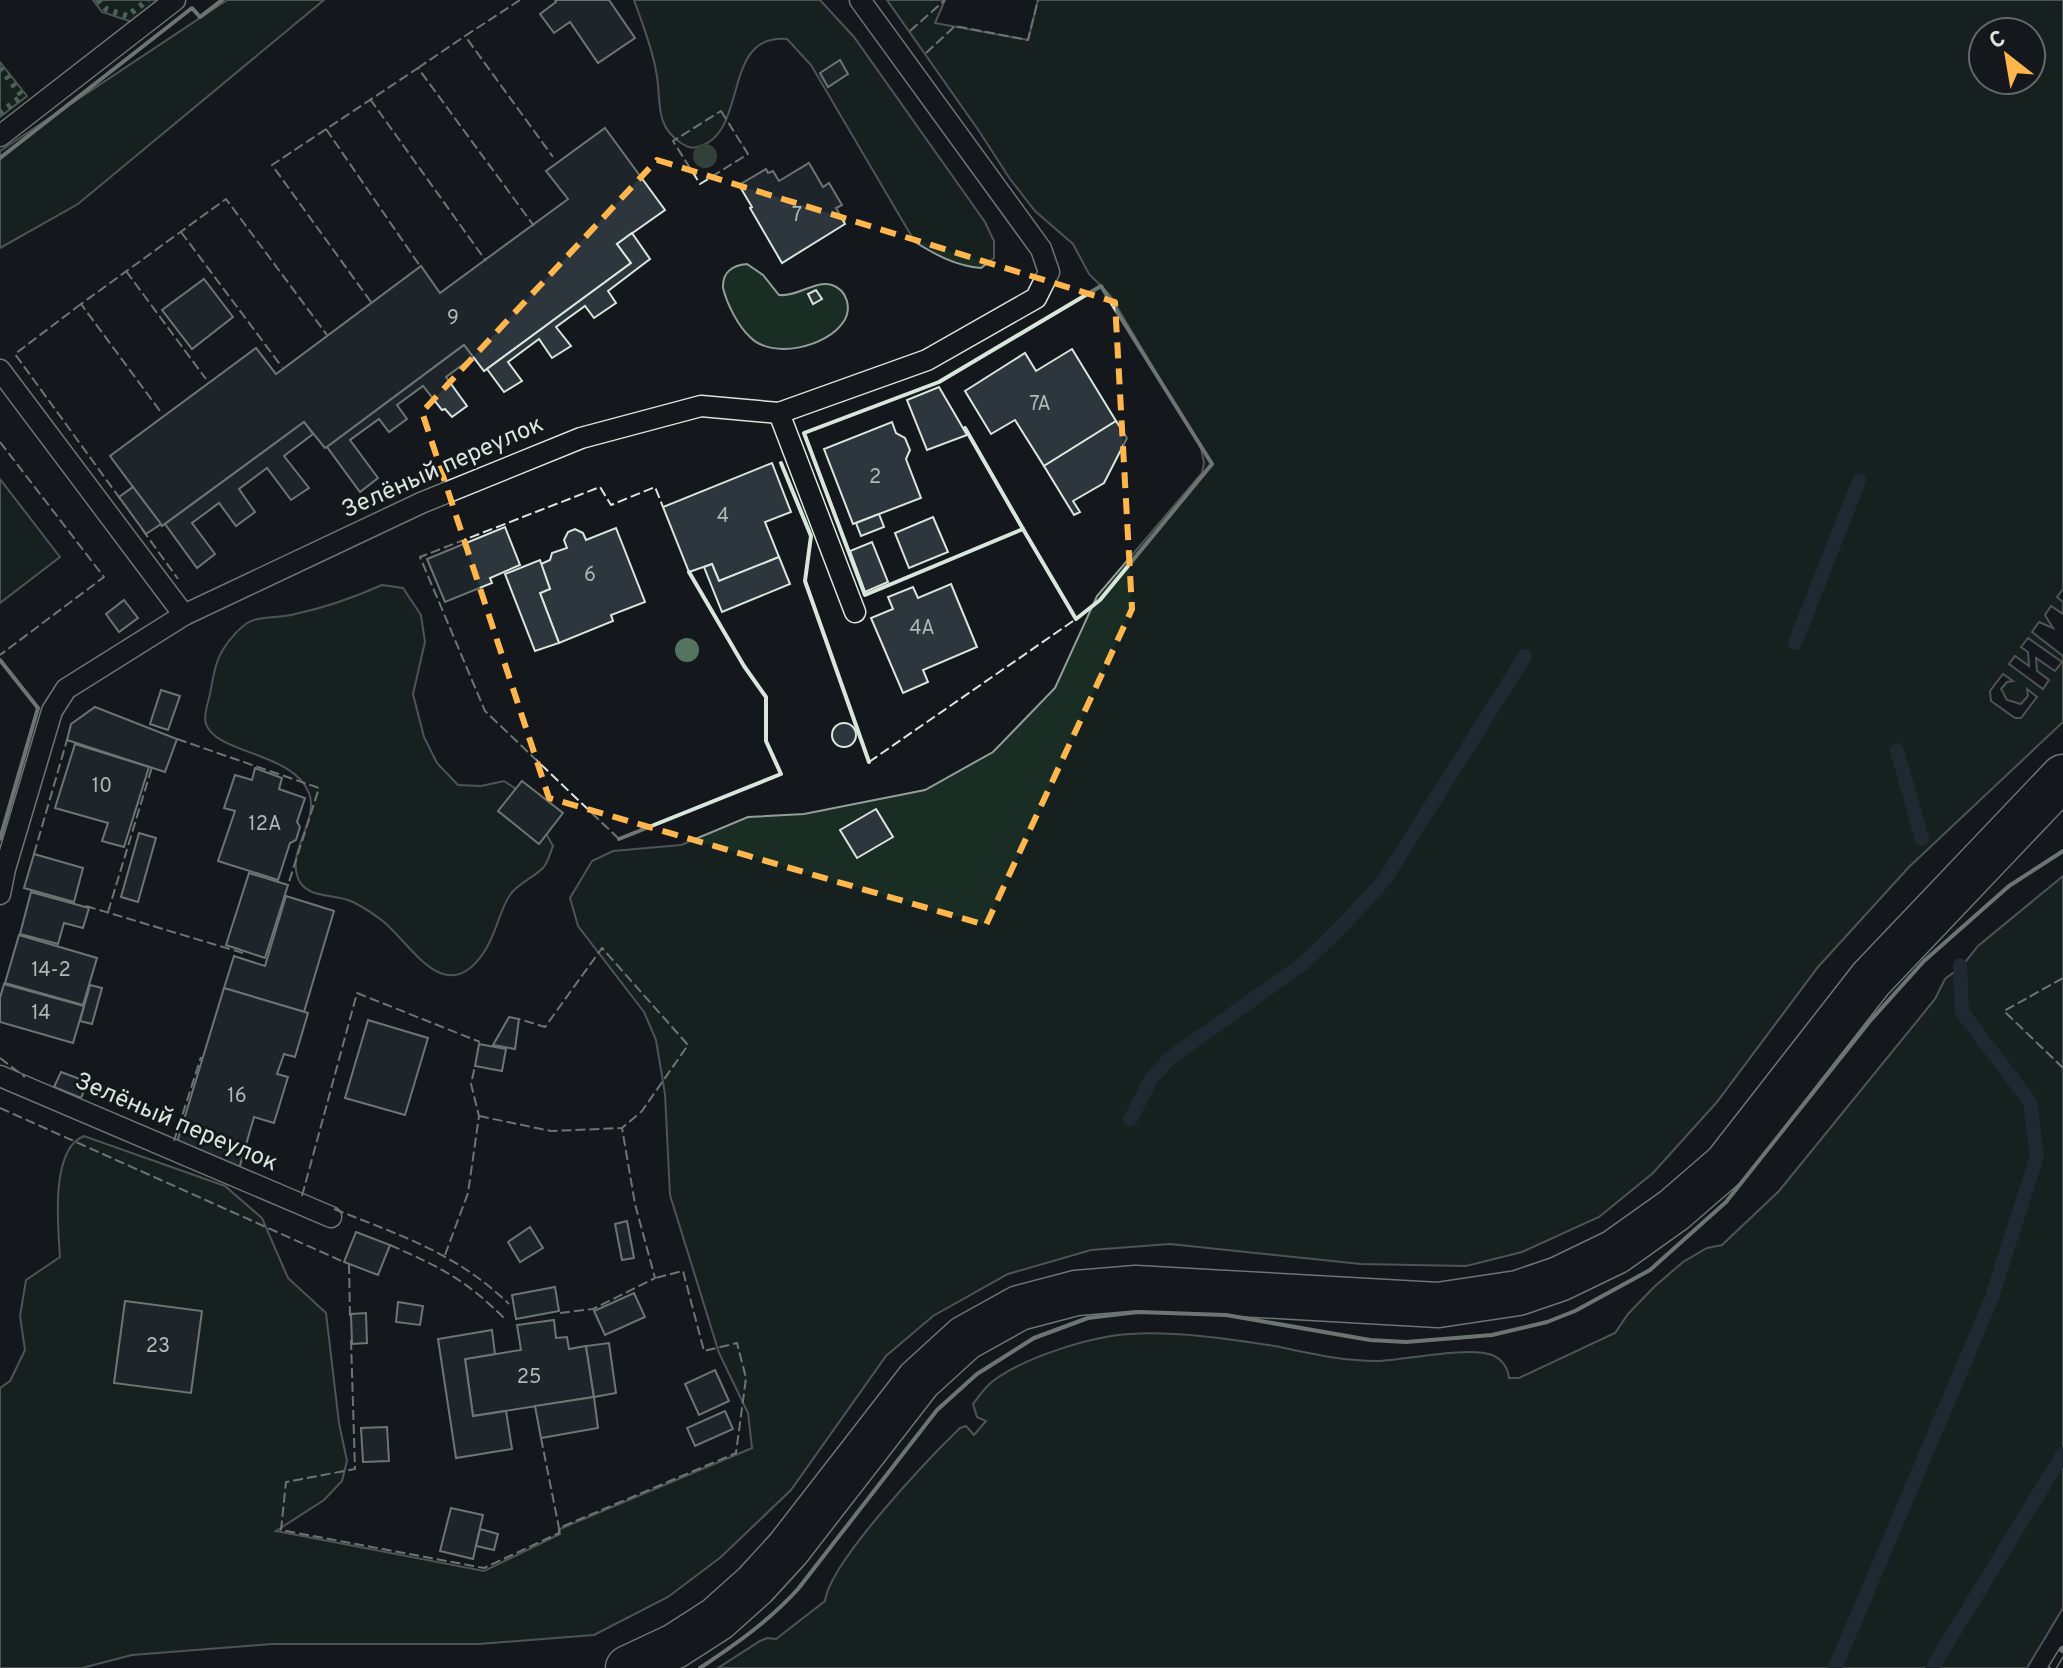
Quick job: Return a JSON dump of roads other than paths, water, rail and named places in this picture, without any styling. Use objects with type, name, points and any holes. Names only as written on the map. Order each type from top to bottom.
[{"type":"main road","points":[[628,1668],[675,1646],[755,1585],[788,1549],[919,1380],[965,1338],[1019,1308],[1076,1293],[1136,1288],[1438,1305],[1518,1293],[1559,1279],[1615,1252],[1674,1210],[1726,1165],[1871,979],[2063,777]]},
{"type":"lane","points":[[0,136],[175,0]]},
{"type":"lane","name":"Зелёный переулок","points":[[0,894],[52,711],[66,689],[184,615],[421,503],[581,438],[701,406],[779,413],[927,360],[1036,298],[1049,272],[1041,249],[860,0]]},
{"type":"lane","points":[[0,370],[184,615]]},
{"type":"lane","points":[[779,413],[855,612]]},
{"type":"lane","name":"Зелёный переулок","points":[[0,1076],[331,1217]]},
{"type":"waterway","points":[[1795,643],[1859,481]]},
{"type":"waterway","points":[[1130,1120],[1151,1079],[1169,1059],[1304,963],[1385,879],[1525,656]]},
{"type":"waterway","points":[[1897,750],[1922,839]]},
{"type":"waterway","points":[[1835,1668],[1991,1300],[2037,1156],[2030,1102],[1962,1012],[1960,965]]},
{"type":"waterway","points":[[1932,1668],[2063,1454]]},
{"type":"railway","points":[[2052,1668],[2063,1650]]}]
